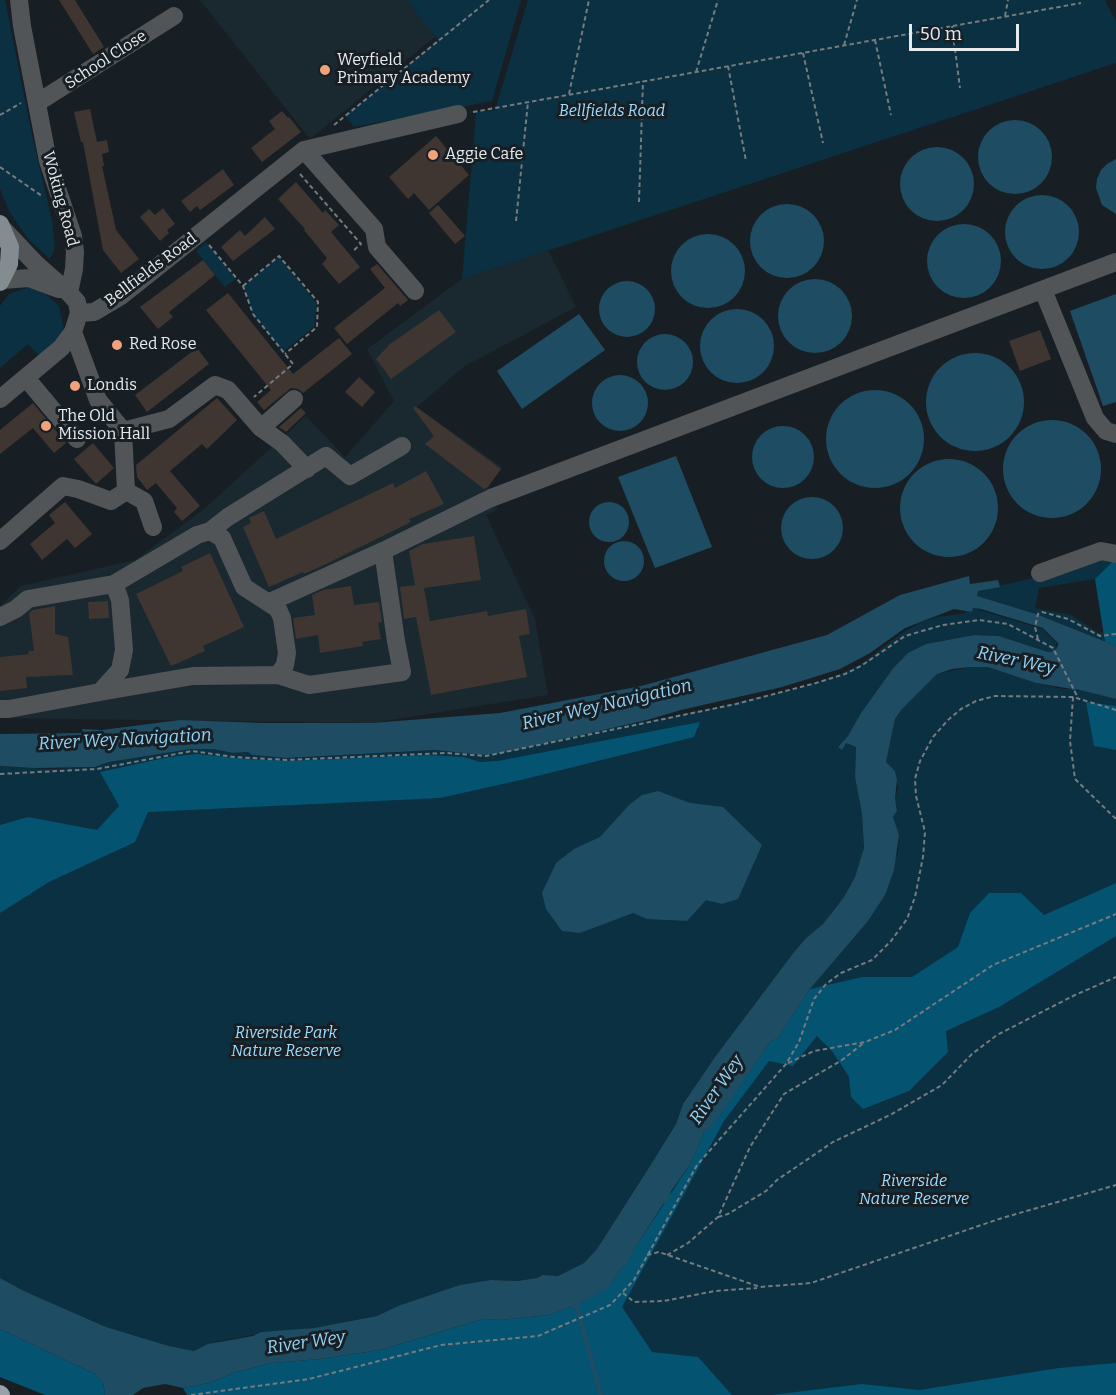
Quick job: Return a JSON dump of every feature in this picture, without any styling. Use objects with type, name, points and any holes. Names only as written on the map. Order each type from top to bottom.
[{"type":"main road","points":[[1,281],[9,264],[10,255],[10,246],[2,227]]},
{"type":"street","name":"Woking Road","points":[[19,0],[48,161],[73,236],[74,269],[69,293]]},
{"type":"street","name":"School Close","points":[[36,99],[174,16]]},
{"type":"street","points":[[415,291],[377,247],[374,229],[304,150],[458,114]]},
{"type":"street","name":"Bellfields Road","points":[[78,313],[94,312],[121,296],[304,150]]},
{"type":"street","points":[[0,399],[61,348],[73,332],[78,313],[77,302],[35,263],[2,227]]},
{"type":"street","points":[[270,602],[383,551],[491,498],[548,475],[1116,262]]},
{"type":"street","points":[[1,281],[29,278],[69,293]]},
{"type":"street","points":[[1043,290],[1095,418],[1106,431],[1116,434]]},
{"type":"street","points":[[73,332],[98,400],[123,430],[126,491]]},
{"type":"street","points":[[26,378],[77,439]]},
{"type":"street","points":[[123,430],[169,418],[215,385],[228,390],[261,428],[282,443],[307,469]]},
{"type":"street","points":[[261,428],[294,399]]},
{"type":"street","points":[[0,617],[16,609],[28,599],[114,584],[198,535],[210,531],[228,517],[326,456],[350,476],[402,446]]},
{"type":"street","points":[[0,541],[63,486],[111,501],[126,491]]},
{"type":"street","points":[[126,491],[144,501],[153,527]]},
{"type":"street","points":[[210,531],[222,538],[244,587],[257,598],[270,602],[278,609],[282,618],[287,653],[285,665],[278,675]]},
{"type":"street","points":[[0,709],[193,676],[278,675],[309,685],[402,672],[383,551]]},
{"type":"street","points":[[1040,573],[1101,551],[1116,554]]},
{"type":"street","points":[[100,692],[120,670],[124,650],[120,600],[114,584]]},
{"type":"path","points":[[329,130],[489,0]]},
{"type":"path","points":[[569,94],[589,0]]},
{"type":"path","points":[[696,72],[718,0]]},
{"type":"path","points":[[844,45],[857,0]]},
{"type":"path","points":[[1005,16],[1008,0]]},
{"type":"path","points":[[458,114],[1081,3]]},
{"type":"path","points":[[952,26],[960,87]]},
{"type":"path","points":[[875,40],[891,115]]},
{"type":"path","points":[[803,52],[823,143]]},
{"type":"path","points":[[728,66],[746,161]]},
{"type":"path","points":[[639,202],[643,81]]},
{"type":"path","points":[[0,115],[36,99]]},
{"type":"path","points":[[516,221],[528,102]]},
{"type":"path","points":[[289,163],[361,244],[352,252]]},
{"type":"path","points":[[0,167],[48,200]]},
{"type":"path","points":[[199,234],[243,286],[253,314],[293,364],[243,406]]},
{"type":"path","points":[[243,286],[279,256],[318,302],[317,327],[285,354]]},
{"type":"path","points":[[1038,639],[1035,627],[1038,614],[1042,612],[1068,619],[1100,636],[1116,634]]},
{"type":"path","points":[[0,774],[97,769],[192,751],[234,757],[288,760],[446,753],[486,756],[736,704],[816,683],[845,674],[861,666],[905,636],[943,625],[979,621],[1008,624],[1053,648],[1078,698]]},
{"type":"path","points":[[191,1395],[309,1379],[441,1345],[538,1336],[610,1305],[634,1280],[697,1165],[786,1064],[799,1042],[814,999],[826,984],[841,973],[872,960],[907,920],[915,897],[925,832],[916,796],[915,779],[920,761],[933,737],[961,709],[995,696],[1073,697],[1116,710]]},
{"type":"path","points":[[1073,697],[1071,741],[1075,779],[1116,819]]},
{"type":"path","points":[[786,1064],[814,1051],[865,1042],[895,1030],[993,965],[1116,914]]},
{"type":"path","points":[[667,1255],[688,1243],[718,1217],[728,1214],[766,1191],[777,1180],[833,1142],[890,1115],[942,1085],[972,1054],[997,1035],[1116,977]]},
{"type":"path","points":[[718,1217],[750,1147],[784,1094],[842,1060],[865,1042]]},
{"type":"path","points":[[623,1293],[634,1302],[664,1301],[715,1292],[811,1283],[999,1219],[1116,1185]]},
{"type":"path","points":[[647,1256],[659,1252],[760,1287]]},
{"type":"shaded area","name":"Weyfield Primary Academy","points":[[200,0],[480,0],[310,139]]},
{"type":"shaded area","points":[[548,250],[576,307],[465,366],[417,407],[502,467],[488,487],[491,498],[498,509],[486,515],[535,619],[548,695],[372,723],[0,718],[0,606],[21,586],[135,560],[203,510],[306,416],[345,457],[394,401],[367,349],[462,279]]},
{"type":"shaded area","points":[[1115,559],[1116,646],[1105,642],[1095,579]]},
{"type":"shaded area","points":[[1086,702],[1116,706],[1116,750],[1094,746]]},
{"type":"shaded area","points":[[700,722],[694,737],[440,798],[148,812],[135,842],[49,882],[0,913],[0,825],[28,817],[97,830],[119,806],[100,772],[169,757],[197,754],[292,761],[428,755],[464,757],[480,762],[498,761]]},
{"type":"shaded area","points":[[1116,883],[1116,936],[999,1007],[946,1031],[948,1052],[909,1091],[863,1109],[851,1097],[849,1077],[832,1051],[817,1036],[793,1066],[769,1061],[724,1121],[622,1307],[652,1352],[698,1357],[732,1395],[187,1395],[183,1388],[209,1383],[233,1373],[272,1363],[380,1350],[483,1319],[500,1320],[549,1315],[571,1307],[576,1310],[579,1304],[611,1284],[627,1264],[635,1248],[691,1163],[704,1132],[711,1127],[771,1041],[777,1039],[810,989],[862,977],[912,977],[958,947],[970,913],[989,893],[1021,893],[1044,915]]},
{"type":"shaded area","points":[[0,1329],[95,1374],[103,1382],[105,1395],[45,1395],[0,1377]]},
{"type":"shaded area","points":[[1116,1363],[1116,1395],[771,1395],[862,1384],[919,1390],[1059,1368]]},
{"type":"green space","points":[[0,0],[5,0],[32,135],[52,220],[55,247],[50,259],[29,240],[10,213],[0,189]]},
{"type":"green space","points":[[407,0],[521,0],[492,101],[354,127],[345,116],[438,40]]},
{"type":"green space","name":"Bellfields Road","points":[[528,0],[1105,0],[1116,21],[1116,63],[462,279],[476,112],[495,110]]},
{"type":"green space","points":[[206,242],[236,279],[225,287],[196,251]]},
{"type":"green space","points":[[279,256],[317,304],[314,327],[283,352],[253,314],[243,286]]},
{"type":"green space","points":[[32,286],[40,289],[59,306],[64,329],[50,348],[39,356],[28,344],[0,368],[0,306],[9,294]]},
{"type":"green space","points":[[1100,557],[1115,559],[1095,579],[1039,588],[1035,608],[1071,615],[1099,633],[1104,632],[1105,642],[1036,614],[976,596],[977,591],[1041,576]]},
{"type":"green space","name":"Riverside Park Nature Reserve","points":[[973,608],[1042,629],[1056,642],[1057,649],[1048,652],[999,636],[974,635],[926,644],[902,658],[894,667],[861,713],[848,736],[838,747],[846,743],[856,747],[855,777],[862,814],[864,848],[855,877],[844,897],[823,924],[794,952],[715,1057],[683,1104],[676,1124],[650,1166],[597,1249],[584,1263],[558,1276],[543,1275],[517,1281],[491,1280],[398,1306],[377,1316],[314,1328],[265,1333],[215,1342],[194,1351],[106,1327],[0,1278],[0,766],[48,769],[95,767],[109,762],[191,749],[248,752],[252,755],[286,758],[435,750],[483,755],[502,753],[556,739],[712,708],[802,687],[861,664],[902,633],[923,621],[967,611],[972,612]]},
{"type":"green space","name":"Riverside Nature Reserve","points":[[970,667],[988,667],[1036,683],[1063,689],[1076,689],[1116,699],[1116,1395],[214,1395],[549,1315],[786,1023],[810,989],[868,921],[898,853],[899,835],[895,829],[893,817],[897,810],[895,798],[898,789],[895,771],[886,762],[895,719],[937,674]]},
{"type":"water","points":[[1015,120],[1036,126],[1046,136],[1052,157],[1046,178],[1036,188],[1015,194],[994,188],[984,178],[978,157],[984,136],[994,126]]},
{"type":"water","points":[[937,147],[958,153],[968,163],[974,184],[968,205],[958,215],[937,221],[916,215],[906,205],[900,184],[906,163],[916,153]]},
{"type":"water","points":[[1116,159],[1116,214],[1102,205],[1096,188],[1101,170]]},
{"type":"water","points":[[1042,195],[1063,201],[1073,211],[1079,232],[1073,253],[1063,263],[1042,269],[1021,263],[1011,253],[1005,232],[1011,211],[1021,201]]},
{"type":"water","points":[[787,204],[801,207],[813,215],[821,227],[824,241],[821,255],[813,267],[801,275],[787,278],[773,275],[761,267],[753,255],[750,241],[753,227],[761,215],[773,207]]},
{"type":"water","points":[[964,224],[985,230],[995,240],[1001,261],[995,282],[985,292],[964,298],[943,292],[933,282],[927,261],[933,240],[943,230]]},
{"type":"water","points":[[708,234],[722,237],[734,245],[742,257],[745,271],[742,285],[734,297],[722,305],[708,308],[694,305],[682,297],[674,285],[671,271],[674,257],[682,245],[694,237]]},
{"type":"water","points":[[815,279],[829,282],[841,290],[849,302],[852,316],[849,330],[841,342],[829,350],[815,353],[801,350],[789,342],[781,330],[778,316],[781,302],[789,290],[801,282]]},
{"type":"water","points":[[621,281],[633,281],[643,285],[651,293],[655,309],[651,325],[643,333],[633,337],[621,337],[611,333],[603,325],[599,315],[599,303],[603,293],[611,285]]},
{"type":"water","points":[[1116,294],[1116,402],[1103,406],[1070,311]]},
{"type":"water","points":[[737,309],[751,312],[763,320],[771,332],[774,346],[771,360],[763,372],[751,380],[737,383],[723,380],[711,372],[703,360],[700,346],[703,332],[711,320],[723,312]]},
{"type":"water","points":[[579,314],[605,350],[522,409],[497,371]]},
{"type":"water","points":[[659,334],[671,334],[685,342],[693,356],[691,373],[685,382],[671,390],[659,390],[642,378],[637,368],[637,356],[649,339]]},
{"type":"water","points":[[975,353],[994,357],[1010,367],[1020,383],[1024,402],[1020,421],[1010,437],[994,447],[975,451],[956,447],[940,437],[930,421],[926,402],[930,383],[940,367],[956,357]]},
{"type":"water","points":[[614,375],[626,375],[636,379],[644,387],[648,403],[644,419],[636,427],[626,431],[614,431],[604,427],[596,419],[592,409],[592,397],[596,387],[604,379]]},
{"type":"water","points":[[875,390],[894,394],[910,404],[920,420],[924,439],[920,458],[910,474],[894,484],[875,488],[856,484],[840,474],[830,458],[826,439],[830,420],[840,404],[856,394]]},
{"type":"water","points":[[1052,420],[1071,424],[1087,434],[1097,450],[1101,469],[1097,488],[1087,504],[1071,514],[1052,518],[1033,514],[1017,504],[1007,488],[1003,469],[1007,450],[1017,434],[1033,424]]},
{"type":"water","points":[[783,426],[805,435],[814,457],[805,479],[783,488],[761,479],[752,457],[761,435]]},
{"type":"water","points":[[676,456],[712,547],[655,568],[618,477]]},
{"type":"water","points":[[949,459],[968,463],[984,473],[994,489],[998,508],[994,527],[984,543],[968,553],[949,557],[930,553],[914,543],[904,527],[900,508],[904,489],[914,473],[930,463]]},
{"type":"water","points":[[812,497],[834,506],[843,528],[834,550],[812,559],[790,550],[781,528],[790,506]]},
{"type":"water","points":[[609,502],[617,503],[623,508],[628,514],[628,530],[623,536],[617,541],[609,542],[601,541],[595,536],[590,530],[589,522],[590,514],[595,508],[601,503]]},
{"type":"water","points":[[624,541],[632,542],[638,547],[643,553],[643,569],[638,575],[632,580],[624,581],[616,580],[610,575],[605,569],[604,561],[605,553],[610,547],[616,542]]},
{"type":"water","points":[[969,576],[970,584],[998,580],[1000,587],[978,591],[977,596],[1036,614],[1116,646],[1116,699],[1076,689],[1074,691],[1036,683],[988,667],[970,667],[937,674],[902,709],[895,719],[886,762],[895,771],[897,780],[895,798],[897,811],[893,817],[899,835],[894,870],[885,895],[868,921],[810,989],[777,1039],[771,1041],[711,1128],[704,1132],[691,1163],[671,1191],[669,1199],[663,1204],[627,1264],[606,1289],[579,1304],[581,1314],[578,1315],[571,1307],[549,1315],[500,1320],[483,1319],[380,1350],[272,1363],[233,1373],[209,1383],[183,1388],[165,1384],[143,1388],[133,1395],[105,1395],[103,1382],[95,1374],[0,1329],[0,1278],[106,1327],[194,1351],[208,1344],[253,1336],[261,1332],[314,1328],[377,1316],[398,1306],[460,1285],[491,1280],[517,1281],[543,1275],[558,1276],[584,1263],[597,1249],[650,1166],[676,1124],[683,1104],[715,1057],[794,952],[823,924],[844,897],[855,877],[864,848],[862,814],[855,777],[856,747],[846,743],[842,750],[838,747],[848,736],[861,713],[894,667],[908,653],[926,644],[974,635],[999,636],[1048,652],[1052,652],[1054,648],[1055,651],[1058,643],[1043,628],[981,609],[973,608],[972,612],[954,609],[905,628],[870,653],[840,669],[782,687],[502,753],[483,755],[435,750],[286,758],[252,755],[248,752],[191,749],[109,762],[95,767],[34,768],[0,766],[0,734],[83,733],[82,729],[102,730],[180,720],[372,723],[500,713],[641,686],[827,635],[900,595]]},
{"type":"water","points":[[658,791],[690,803],[723,807],[762,845],[738,899],[722,904],[706,900],[687,921],[647,919],[633,913],[580,933],[562,931],[546,909],[542,893],[556,863],[574,849],[600,837],[629,805],[642,795]]},
{"type":"building","points":[[59,0],[75,0],[104,47],[93,54]]},
{"type":"building","points":[[90,109],[97,142],[107,140],[109,152],[102,154],[104,166],[102,166],[116,230],[139,259],[121,273],[103,250],[83,142],[81,142],[74,112]]},
{"type":"building","points":[[282,111],[301,132],[262,162],[251,148],[275,129],[269,121]]},
{"type":"building","name":"Aggie Cafe","points":[[436,136],[469,175],[429,210],[414,193],[408,199],[389,177]]},
{"type":"building","points":[[223,169],[234,185],[200,210],[197,206],[190,212],[181,201]]},
{"type":"building","points":[[296,182],[323,213],[325,210],[339,225],[331,232],[360,267],[339,284],[322,264],[327,258],[278,199]]},
{"type":"building","points":[[438,205],[465,236],[455,244],[429,213]]},
{"type":"building","points":[[163,208],[175,224],[167,230],[169,233],[160,241],[140,217],[149,209],[155,215]]},
{"type":"building","points":[[265,217],[275,229],[233,261],[221,247],[240,230],[245,236]]},
{"type":"building","points":[[203,260],[215,275],[169,312],[173,317],[158,329],[140,307]]},
{"type":"building","points":[[377,264],[408,300],[400,306],[398,303],[347,344],[334,328],[385,288],[370,269]]},
{"type":"building","points":[[228,293],[293,374],[339,338],[352,354],[303,393],[291,388],[264,410],[257,402],[271,390],[206,310]]},
{"type":"building","points":[[439,310],[456,332],[391,379],[376,359],[390,344]]},
{"type":"building","points":[[1040,330],[1051,359],[1020,371],[1009,341]]},
{"type":"building","points":[[197,348],[209,364],[147,412],[135,395]]},
{"type":"building","points":[[359,377],[375,392],[362,407],[345,392]]},
{"type":"building","points":[[217,398],[237,420],[207,449],[202,444],[170,471],[200,506],[182,521],[174,512],[177,508],[156,483],[147,490],[137,477],[136,465]]},
{"type":"building","points":[[33,403],[66,443],[54,453],[33,428],[0,454],[0,430]]},
{"type":"building","points":[[415,406],[501,469],[488,487],[484,489],[425,444],[434,436],[413,408]]},
{"type":"building","points":[[301,408],[306,413],[286,432],[279,427]]},
{"type":"building","points":[[93,443],[114,468],[96,484],[74,459]]},
{"type":"building","points":[[426,471],[444,504],[409,519],[411,522],[326,564],[269,587],[243,527],[251,523],[249,518],[264,511],[276,539],[393,483],[395,488]]},
{"type":"building","points":[[65,502],[92,534],[75,548],[67,539],[42,560],[30,544],[55,523],[49,515]]},
{"type":"building","points":[[474,536],[481,580],[424,588],[430,621],[487,611],[488,616],[526,609],[530,634],[519,636],[527,677],[431,695],[416,617],[404,619],[400,587],[415,585],[409,551],[423,544]]},
{"type":"building","points":[[210,553],[244,627],[203,646],[205,651],[171,666],[136,594],[183,571],[181,567]]},
{"type":"building","points":[[351,586],[354,605],[379,602],[382,622],[378,623],[381,639],[362,642],[363,646],[320,653],[318,635],[296,639],[293,618],[315,615],[312,595],[323,590]]},
{"type":"building","points":[[108,601],[109,618],[89,619],[88,602]]},
{"type":"building","points":[[55,606],[55,634],[68,637],[73,675],[26,677],[27,688],[0,691],[0,657],[29,654],[28,651],[34,651],[29,613],[33,610]]},
{"type":"waterway","points":[[578,1311],[601,1395]]},
{"type":"place","name":"Weyfield Primary Academy","points":[[325,70]]},
{"type":"place","name":"Aggie Cafe","points":[[433,155]]},
{"type":"place","name":"Red Rose","points":[[117,345]]},
{"type":"place","name":"Londis","points":[[75,386]]},
{"type":"place","name":"The Old Mission Hall","points":[[46,426]]},
{"type":"water label","name":"River Wey","points":[[1016,661]]},
{"type":"water label","name":"River Wey Navigation","points":[[607,705]]},
{"type":"water label","name":"River Wey Navigation","points":[[125,740]]},
{"type":"water label","name":"River Wey","points":[[717,1090]]},
{"type":"water label","name":"River Wey","points":[[306,1343]]}]
